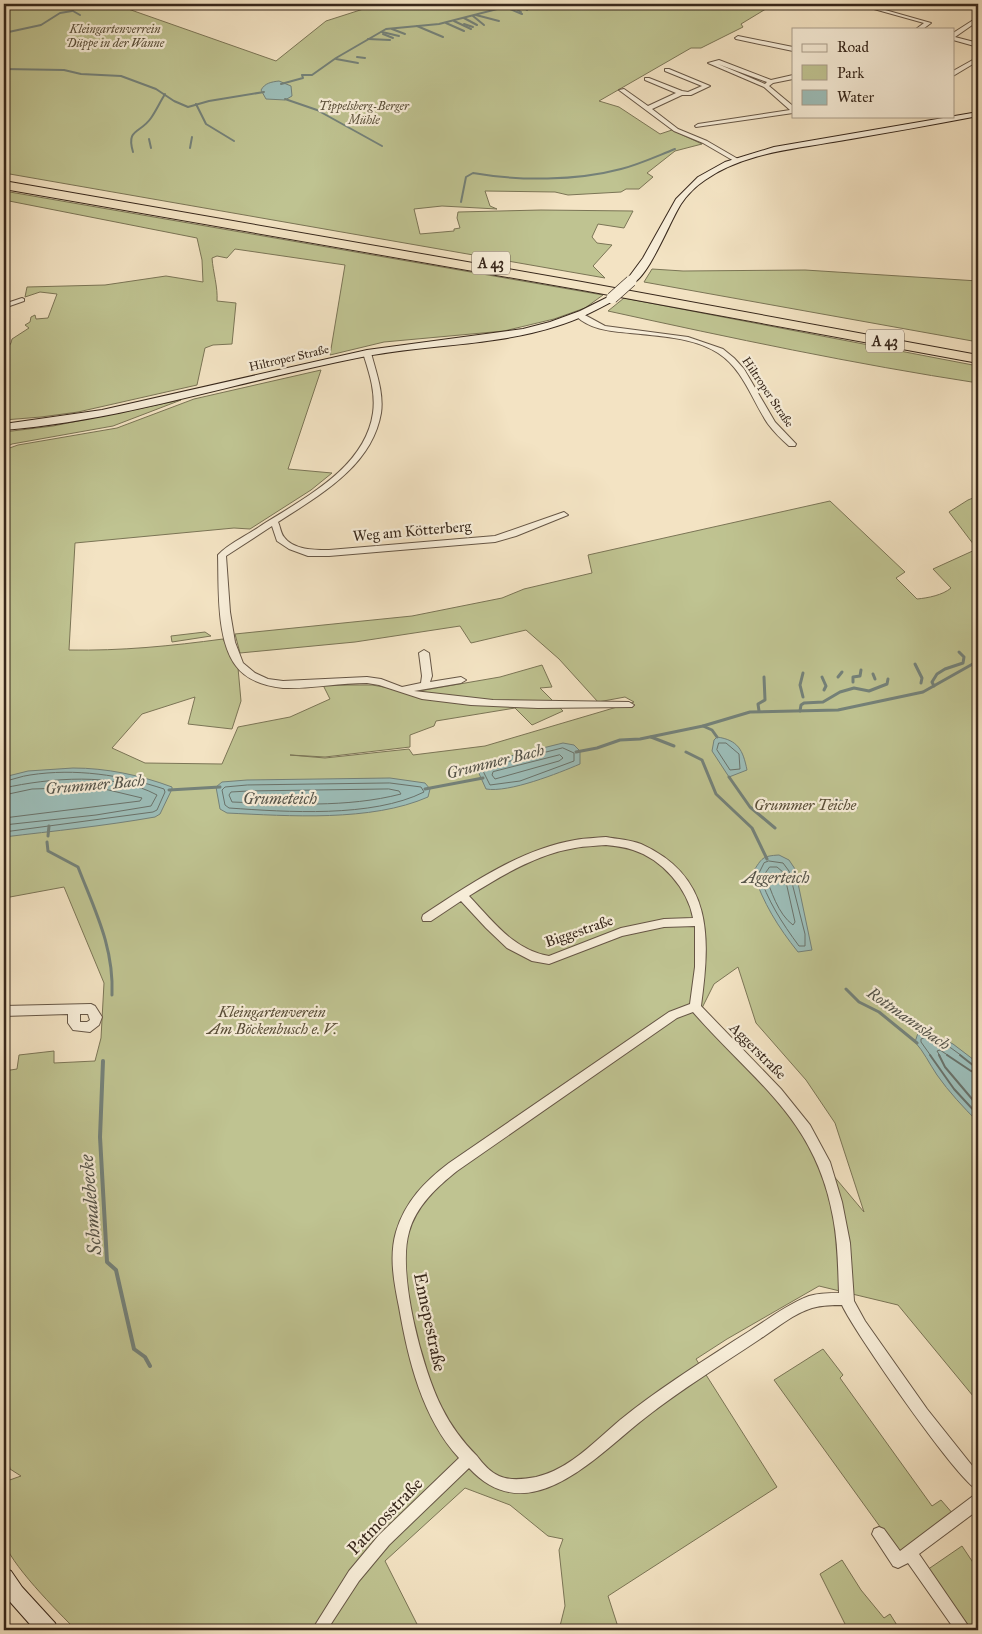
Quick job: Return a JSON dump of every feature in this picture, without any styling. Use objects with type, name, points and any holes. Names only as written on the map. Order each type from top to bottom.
[{"type":"highway","name":"A 43","points":[[4,179],[578,278],[978,352]]},
{"type":"highway","name":"A 43","points":[[4,185],[592,288],[978,359]]},
{"type":"street","points":[[859,4],[928,23],[921,28]]},
{"type":"street","points":[[974,4],[978,6]]},
{"type":"street","points":[[954,36],[978,19]]},
{"type":"street","points":[[954,37],[978,45]]},
{"type":"street","points":[[738,38],[792,49]]},
{"type":"street","points":[[954,73],[978,59]]},
{"type":"street","points":[[792,77],[769,84],[711,63],[719,62],[769,84],[792,109]]},
{"type":"street","points":[[647,79],[681,93],[689,94],[707,86],[667,70]]},
{"type":"street","points":[[622,90],[676,130],[705,142],[736,160]]},
{"type":"street","points":[[647,109],[681,93]]},
{"type":"street","points":[[698,126],[792,110]]},
{"type":"street","name":"Hiltroper Straße","points":[[4,428],[42,424],[102,412],[367,353],[412,346],[506,337],[543,328],[580,316],[612,298],[631,282],[649,258],[680,198],[691,185],[708,173],[736,160],[774,150],[978,114]]},
{"type":"street","points":[[4,306],[22,300]]},
{"type":"street","name":"Hiltroper Straße","points":[[580,316],[601,327],[676,337],[700,343],[720,351],[741,372],[780,435],[792,444]]},
{"type":"street","points":[[367,353],[376,378],[379,396],[374,430],[365,447],[332,483],[222,555],[228,637],[241,666],[253,676],[273,683],[294,685],[366,680],[408,689],[461,680]]},
{"type":"street","name":"Weg am Kötterberg","points":[[274,521],[280,539],[292,547],[308,553],[329,554],[495,539],[515,534],[542,520],[564,515]]},
{"type":"street","points":[[424,653],[427,676],[425,686]]},
{"type":"street","points":[[400,688],[412,693],[470,701],[523,704],[629,705]]},
{"type":"street","points":[[427,918],[504,869],[537,855],[580,844],[612,841],[646,850],[672,870],[689,891],[697,907],[702,947],[695,1007]]},
{"type":"street","name":"Biggestraße","points":[[461,895],[501,936],[519,950],[542,960],[549,960],[621,932],[664,923],[700,922]]},
{"type":"street","name":"Aggerstraße","points":[[695,1007],[710,1026],[790,1107],[818,1150],[831,1180],[838,1211],[845,1254],[846,1300],[894,1374],[978,1483]]},
{"type":"street","name":"Ennepestraße","points":[[695,1007],[673,1015],[453,1167],[428,1188],[413,1207],[406,1220],[402,1234],[399,1269],[407,1323],[416,1360],[438,1414],[468,1459],[482,1473],[500,1484],[518,1487],[541,1483],[563,1473],[585,1459],[668,1391],[777,1321],[808,1303],[827,1299],[846,1300]]},
{"type":"street","points":[[4,1011],[74,1009]]},
{"type":"street","name":"Patmosstraße","points":[[319,1630],[354,1576],[377,1547],[468,1459]]},
{"type":"street","points":[[879,1534],[898,1561],[910,1554],[978,1500]]},
{"type":"street","points":[[910,1554],[964,1630]]},
{"type":"street","points":[[4,1578],[48,1630]]},
{"type":"green space","points":[[4,4],[114,4],[276,61],[326,21],[379,4],[774,4],[741,24],[743,27],[701,48],[691,48],[599,101],[619,107],[660,134],[672,130],[702,144],[675,151],[647,173],[653,177],[639,189],[568,195],[555,192],[485,191],[490,206],[497,209],[442,206],[414,209],[420,234],[454,231],[454,229],[460,228],[457,218],[458,212],[541,210],[633,211],[624,228],[598,224],[592,237],[597,243],[612,245],[593,266],[605,278],[4,173]]},
{"type":"green space","points":[[4,191],[603,295],[585,308],[554,319],[504,331],[384,342],[330,355],[345,265],[235,249],[227,258],[217,256],[212,258],[217,301],[236,303],[232,344],[213,345],[205,348],[197,385],[78,412],[4,420],[4,349],[7,349],[12,339],[29,328],[25,325],[30,322],[31,317],[35,315],[36,319],[48,318],[57,294],[40,292],[25,297],[27,287],[105,285],[166,276],[203,282],[202,260],[197,238],[4,200]]},
{"type":"green space","points":[[652,269],[683,271],[805,270],[978,281],[978,342],[644,282]]},
{"type":"green space","points":[[624,298],[978,366],[978,383],[885,368],[608,311]]},
{"type":"green space","points":[[321,370],[288,469],[332,473],[311,490],[250,529],[234,528],[75,543],[69,650],[108,650],[223,639],[238,668],[241,701],[232,729],[188,724],[195,697],[142,714],[112,748],[145,763],[222,764],[238,727],[290,717],[330,699],[323,685],[372,685],[413,692],[500,677],[542,665],[552,687],[540,688],[563,711],[532,725],[515,708],[436,721],[434,726],[410,735],[410,747],[325,757],[290,755],[325,758],[409,749],[413,755],[485,746],[634,702],[625,697],[598,702],[559,659],[526,630],[471,643],[460,626],[355,642],[240,653],[235,634],[412,616],[502,598],[524,589],[592,573],[588,555],[830,501],[905,572],[896,578],[917,599],[926,598],[951,588],[933,569],[977,549],[949,512],[978,496],[978,1402],[898,1305],[819,1286],[727,1339],[696,1359],[777,1487],[608,1596],[619,1630],[559,1630],[565,1606],[559,1550],[563,1539],[548,1536],[510,1505],[465,1488],[385,1561],[420,1630],[76,1630],[24,1573],[7,1549],[3,1533],[4,1482],[21,1476],[10,1469],[4,1433],[4,1071],[17,1069],[19,1055],[54,1051],[54,1063],[95,1061],[101,1038],[104,983],[64,887],[10,897],[4,895],[4,450],[18,445],[117,428],[194,399]],"holes":[[[738,967],[756,1023],[806,1080],[835,1123],[864,1212],[811,1149],[784,1107],[698,1016],[714,984]]]},
{"type":"green space","points":[[181,400],[113,426],[12,444],[4,448],[4,432],[53,426]]},
{"type":"green space","points":[[205,632],[211,636],[172,642],[171,636]]},
{"type":"green space","points":[[823,1349],[843,1375],[840,1378],[932,1506],[941,1500],[954,1515],[899,1553],[774,1380]]},
{"type":"green space","points":[[962,1546],[978,1570],[978,1630],[972,1630],[927,1570]]},
{"type":"green space","points":[[842,1560],[861,1590],[884,1618],[890,1614],[900,1630],[848,1630],[820,1574]]},
{"type":"water","points":[[279,81],[291,86],[292,96],[285,100],[266,99],[261,90],[268,83]]},
{"type":"water","points":[[717,737],[735,743],[744,757],[747,770],[729,777],[712,751],[714,740]]},
{"type":"water","points":[[563,743],[574,745],[580,751],[580,764],[534,781],[507,788],[486,789],[477,769],[478,764]]},
{"type":"water","points":[[73,768],[123,773],[160,783],[172,787],[172,789],[160,814],[155,817],[4,837],[4,777],[28,771]]},
{"type":"water","name":"Grumeteich","points":[[390,778],[425,783],[430,789],[428,797],[406,805],[356,814],[303,816],[227,813],[220,809],[216,787],[222,782],[247,780]]},
{"type":"water","name":"Aggerteich","points":[[779,855],[789,860],[795,869],[812,950],[798,952],[791,943],[766,904],[753,872],[763,859]]},
{"type":"water","points":[[926,1031],[953,1044],[978,1063],[978,1122],[946,1087],[915,1042],[918,1033]]},
{"type":"waterway","points":[[4,33],[41,25],[60,13],[72,11],[77,4]]},
{"type":"waterway","points":[[505,7],[517,4],[527,10]]},
{"type":"waterway","points":[[522,4],[529,9]]},
{"type":"waterway","points":[[511,6],[521,12]]},
{"type":"waterway","points":[[417,26],[439,24],[505,7]]},
{"type":"waterway","points":[[505,7],[522,14]]},
{"type":"waterway","points":[[73,11],[80,15]]},
{"type":"waterway","points":[[476,15],[499,21]]},
{"type":"waterway","points":[[473,16],[484,25]]},
{"type":"waterway","points":[[464,18],[477,25]]},
{"type":"waterway","points":[[454,21],[471,29]]},
{"type":"waterway","points":[[446,23],[464,31]]},
{"type":"waterway","points":[[464,24],[473,27]]},
{"type":"waterway","points":[[369,39],[386,29],[417,26]]},
{"type":"waterway","points":[[417,26],[443,37]]},
{"type":"waterway","points":[[392,29],[405,34]]},
{"type":"waterway","points":[[382,32],[399,36]]},
{"type":"waterway","points":[[383,34],[393,38]]},
{"type":"waterway","points":[[281,84],[303,78],[302,75],[312,75],[336,58],[369,39]]},
{"type":"waterway","points":[[369,39],[390,40]]},
{"type":"waterway","points":[[357,57],[365,58]]},
{"type":"waterway","points":[[336,59],[358,63]]},
{"type":"waterway","points":[[4,69],[64,70],[81,74],[121,76],[156,89],[165,95]]},
{"type":"waterway","points":[[196,105],[264,92]]},
{"type":"waterway","points":[[133,152],[131,144],[133,135],[151,118],[165,95]]},
{"type":"waterway","points":[[165,95],[188,107],[196,105]]},
{"type":"waterway","points":[[285,99],[317,110],[382,146]]},
{"type":"waterway","points":[[196,105],[206,124],[234,141]]},
{"type":"waterway","points":[[190,148],[192,137]]},
{"type":"waterway","points":[[149,139],[151,148]]},
{"type":"waterway","points":[[461,202],[466,177],[473,173],[528,178],[585,176],[628,167],[675,149]]},
{"type":"waterway","points":[[934,686],[932,682],[937,674],[963,663],[964,657],[959,652]]},
{"type":"waterway","name":"Grummer Bach","points":[[934,686],[978,661]]},
{"type":"waterway","points":[[915,664],[922,678],[921,683]]},
{"type":"waterway","points":[[853,682],[853,677],[860,676],[861,670]]},
{"type":"waterway","points":[[838,677],[842,672]]},
{"type":"waterway","points":[[803,673],[800,685],[803,697]]},
{"type":"waterway","points":[[873,674],[875,679]]},
{"type":"waterway","points":[[759,711],[758,704],[765,700],[764,677]]},
{"type":"waterway","points":[[822,677],[826,686],[824,690]]},
{"type":"waterway","points":[[800,711],[801,705],[804,703],[823,702],[840,692],[854,688],[869,691],[887,684],[888,679]]},
{"type":"waterway","name":"Grummer Bach","points":[[800,711],[838,710],[923,692],[934,686]]},
{"type":"waterway","name":"Grummer Bach","points":[[703,726],[750,712],[800,711]]},
{"type":"waterway","name":"Grummer Bach","points":[[576,752],[597,748],[620,740],[640,739],[703,726]]},
{"type":"waterway","points":[[703,726],[712,730],[717,737]]},
{"type":"waterway","name":"Rottmannsbach","points":[[651,737],[674,746]]},
{"type":"waterway","name":"Rottmannsbach","points":[[686,752],[702,760],[716,794],[752,828],[767,859]]},
{"type":"waterway","points":[[729,777],[750,807],[775,828]]},
{"type":"waterway","name":"Grummer Bach","points":[[425,789],[483,778]]},
{"type":"waterway","name":"Grummer Bach","points":[[169,790],[220,787]]},
{"type":"waterway","points":[[835,799],[856,808]]},
{"type":"waterway","name":"Schmalebecke","points":[[48,836],[49,826]]},
{"type":"waterway","name":"Schmalebecke","points":[[47,842],[48,851],[78,867],[107,945],[112,978],[112,995]]},
{"type":"waterway","name":"Rottmannsbach","points":[[846,989],[859,1002],[879,1012],[917,1043]]},
{"type":"waterway","name":"Schmalebecke","points":[[103,1061],[100,1137],[107,1262],[116,1270],[134,1349],[145,1357],[150,1366]]},
{"type":"park label","name":"Kleingartenverrein Düppe in der Wanne","points":[[115,36]]},
{"type":"park label","name":"Tippelsberg-Berger Mühle","points":[[364,113]]},
{"type":"park label","name":"Grummer Teiche","points":[[805,805]]},
{"type":"park label","name":"Kleingartenverein Am Böckenbusch e. V.","points":[[272,1020]]}]
